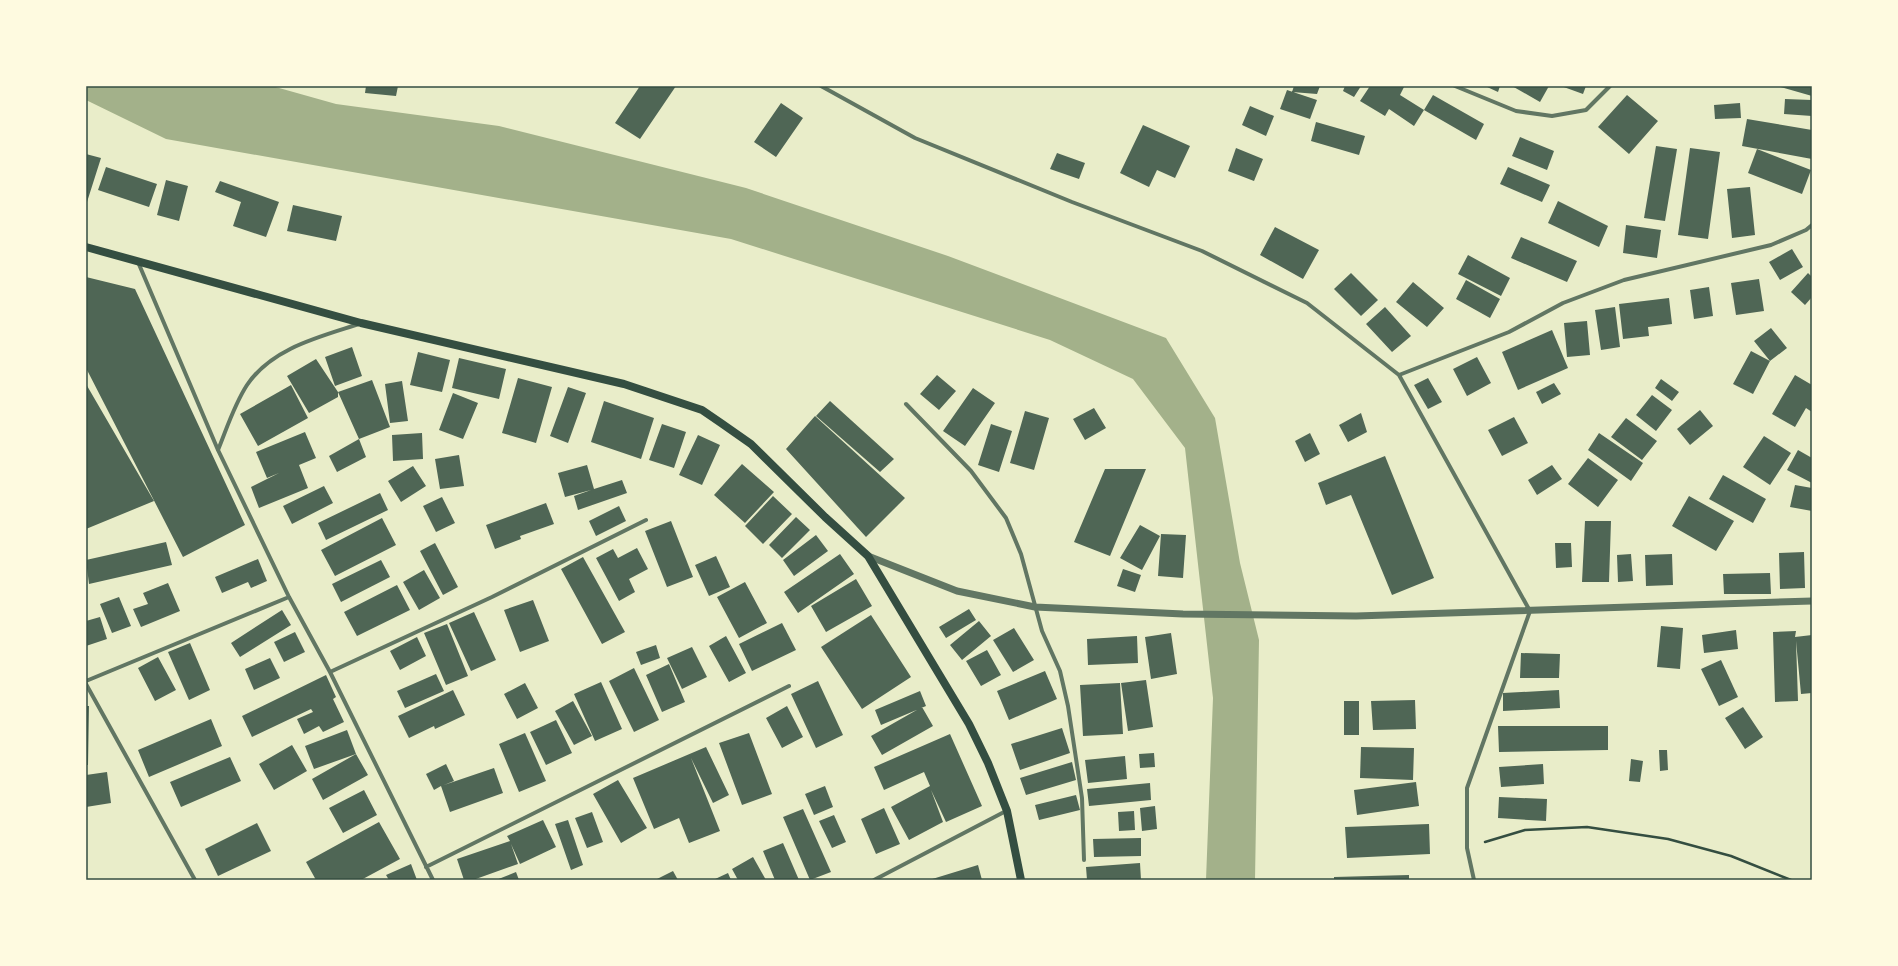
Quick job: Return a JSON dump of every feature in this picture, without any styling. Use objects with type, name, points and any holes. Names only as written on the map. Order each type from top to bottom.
[{"type":"main road","points":[[86,247],[361,324],[624,384],[702,410],[752,444],[825,517],[868,556],[969,724],[988,763],[1007,810],[1021,880]]},
{"type":"street","points":[[820,86],[915,138],[1072,202],[1202,251],[1300,299],[1399,375],[1530,611],[1468,788],[1467,848],[1474,880]]},
{"type":"street","points":[[1455,86],[1516,111],[1552,116],[1586,110],[1610,86]]},
{"type":"street","points":[[1399,375],[1509,332],[1563,303],[1624,280],[1771,245],[1806,230],[1812,225]]},
{"type":"street","points":[[138,262],[218,450],[289,597],[330,672],[433,880]]},
{"type":"street","points":[[218,450],[235,408],[247,385],[260,370],[276,357],[298,345],[361,324]]},
{"type":"street","points":[[906,404],[971,470],[1006,518],[1022,554],[1042,631],[1060,671],[1068,706],[1082,798],[1084,860]]},
{"type":"street","points":[[330,672],[492,597],[646,520]]},
{"type":"street","points":[[868,556],[957,591],[1035,607],[1182,614],[1356,616],[1812,601]]},
{"type":"street","points":[[86,681],[289,597]]},
{"type":"street","points":[[86,684],[195,880]]},
{"type":"street","points":[[426,867],[789,686]]},
{"type":"street","points":[[874,880],[1007,810]]},
{"type":"path","points":[[1467,848],[1525,830],[1587,827],[1668,839],[1731,856],[1792,880]]},
{"type":"shaded area","points":[[86,86],[272,86],[336,104],[499,126],[746,188],[948,256],[1166,338],[1215,418],[1240,563],[1259,640],[1255,880],[1206,880],[1213,698],[1185,448],[1133,379],[1050,340],[731,239],[166,139],[86,100]]},
{"type":"building","points":[[366,86],[398,86],[396,96],[365,93]]},
{"type":"building","points":[[640,86],[676,86],[640,139],[615,123]]},
{"type":"building","points":[[1294,86],[1320,86],[1317,94],[1292,92]]},
{"type":"building","points":[[1345,86],[1361,86],[1354,97],[1343,91]]},
{"type":"building","points":[[1370,86],[1404,87],[1400,95],[1424,110],[1414,126],[1389,109],[1385,116],[1360,101]]},
{"type":"building","points":[[1485,86],[1500,86],[1498,92]]},
{"type":"building","points":[[1512,86],[1549,86],[1540,102]]},
{"type":"building","points":[[1561,86],[1586,86],[1583,94]]},
{"type":"building","points":[[1777,86],[1812,86],[1812,96]]},
{"type":"building","points":[[1287,90],[1317,100],[1310,119],[1280,109]]},
{"type":"building","points":[[1433,95],[1484,124],[1476,140],[1424,110]]},
{"type":"building","points":[[1627,95],[1658,121],[1629,154],[1598,127]]},
{"type":"building","points":[[1785,99],[1812,100],[1812,116],[1784,114]]},
{"type":"building","points":[[781,103],[803,118],[776,157],[754,142]]},
{"type":"building","points":[[1740,103],[1741,118],[1715,119],[1714,105]]},
{"type":"building","points":[[1250,106],[1274,116],[1266,136],[1242,125]]},
{"type":"building","points":[[1747,119],[1812,130],[1812,159],[1742,146]]},
{"type":"building","points":[[1316,122],[1365,136],[1359,155],[1311,141]]},
{"type":"building","points":[[1143,125],[1190,146],[1175,178],[1157,170],[1149,187],[1120,173]]},
{"type":"building","points":[[1520,137],[1554,151],[1547,170],[1512,156]]},
{"type":"building","points":[[1656,146],[1677,149],[1665,221],[1644,218]]},
{"type":"building","points":[[1236,148],[1263,159],[1254,181],[1228,171]]},
{"type":"building","points":[[1690,148],[1720,152],[1708,239],[1678,235]]},
{"type":"building","points":[[1757,149],[1811,170],[1802,194],[1748,173]]},
{"type":"building","points":[[1057,153],[1085,163],[1079,179],[1050,169]]},
{"type":"building","points":[[86,154],[101,158],[87,202],[86,202]]},
{"type":"building","points":[[106,167],[157,184],[149,207],[98,190]]},
{"type":"building","points":[[1508,167],[1550,185],[1542,202],[1500,184]]},
{"type":"building","points":[[166,180],[188,186],[179,221],[157,215]]},
{"type":"building","points":[[220,181],[279,202],[266,237],[233,226],[241,202],[215,192]]},
{"type":"building","points":[[1750,187],[1755,235],[1732,238],[1727,189]]},
{"type":"building","points":[[1558,201],[1608,226],[1599,247],[1548,223]]},
{"type":"building","points":[[293,205],[342,216],[336,241],[287,231]]},
{"type":"building","points":[[1626,225],[1661,230],[1657,258],[1623,253]]},
{"type":"building","points":[[1275,227],[1319,250],[1303,279],[1260,255]]},
{"type":"building","points":[[1521,237],[1577,261],[1567,282],[1511,258]]},
{"type":"building","points":[[1792,249],[1803,267],[1780,280],[1769,262]]},
{"type":"building","points":[[1468,255],[1510,278],[1501,296],[1458,274]]},
{"type":"building","points":[[1351,273],[1378,300],[1361,316],[1334,289]]},
{"type":"building","points":[[1808,273],[1812,277],[1812,297],[1805,305],[1791,292]]},
{"type":"building","points":[[86,277],[135,289],[245,525],[183,557],[86,368]]},
{"type":"building","points":[[1759,279],[1764,311],[1736,315],[1731,283]]},
{"type":"building","points":[[1466,280],[1500,299],[1490,318],[1456,299]]},
{"type":"building","points":[[1413,282],[1444,308],[1427,327],[1396,302]]},
{"type":"building","points":[[1709,287],[1713,316],[1694,319],[1690,290]]},
{"type":"building","points":[[1669,298],[1672,324],[1648,327],[1649,336],[1623,339],[1619,304]]},
{"type":"building","points":[[1385,307],[1411,336],[1392,352],[1366,324]]},
{"type":"building","points":[[1615,307],[1620,347],[1601,350],[1595,310]]},
{"type":"building","points":[[1587,321],[1590,355],[1567,357],[1564,323]]},
{"type":"building","points":[[1771,328],[1787,348],[1770,361],[1754,341]]},
{"type":"building","points":[[1552,330],[1568,368],[1518,390],[1502,352]]},
{"type":"building","points":[[352,347],[362,376],[335,386],[325,357]]},
{"type":"building","points":[[1751,351],[1770,361],[1753,394],[1733,384]]},
{"type":"building","points":[[418,352],[450,360],[442,392],[410,385]]},
{"type":"building","points":[[1477,357],[1491,383],[1467,396],[1453,369]]},
{"type":"building","points":[[459,358],[506,369],[499,399],[452,388]]},
{"type":"building","points":[[316,359],[338,392],[338,397],[309,413],[287,376]]},
{"type":"building","points":[[937,375],[956,391],[939,410],[920,394]]},
{"type":"building","points":[[1795,375],[1812,385],[1812,412],[1806,408],[1795,427],[1772,414]]},
{"type":"building","points":[[518,378],[552,387],[536,443],[502,433]]},
{"type":"building","points":[[1428,378],[1442,402],[1428,409],[1414,385]]},
{"type":"building","points":[[1661,379],[1679,392],[1672,401],[1655,388]]},
{"type":"building","points":[[372,380],[390,427],[359,439],[338,392]]},
{"type":"building","points":[[402,381],[408,421],[390,423],[385,384]]},
{"type":"building","points":[[1554,383],[1561,394],[1542,404],[1536,392]]},
{"type":"building","points":[[86,384],[154,501],[86,529]]},
{"type":"building","points":[[291,385],[308,418],[258,446],[240,414]]},
{"type":"building","points":[[568,387],[586,393],[568,443],[550,436]]},
{"type":"building","points":[[973,388],[995,403],[965,446],[943,431]]},
{"type":"building","points":[[453,393],[478,403],[463,439],[439,430]]},
{"type":"building","points":[[1652,395],[1672,410],[1656,431],[1636,415]]},
{"type":"building","points":[[604,401],[654,418],[641,459],[591,442]]},
{"type":"building","points":[[830,401],[894,459],[880,472],[816,416]]},
{"type":"building","points":[[1094,408],[1106,428],[1085,440],[1073,419]]},
{"type":"building","points":[[1700,410],[1713,426],[1690,445],[1677,429]]},
{"type":"building","points":[[1025,411],[1049,418],[1034,470],[1010,463]]},
{"type":"building","points":[[1361,413],[1367,432],[1348,442],[1339,425]]},
{"type":"building","points":[[815,416],[905,498],[866,537],[786,449]]},
{"type":"building","points":[[1514,417],[1528,443],[1502,456],[1488,430]]},
{"type":"building","points":[[1626,418],[1657,441],[1642,460],[1611,437]]},
{"type":"building","points":[[662,424],[686,432],[674,468],[649,460]]},
{"type":"building","points":[[991,424],[1012,431],[999,472],[978,465]]},
{"type":"building","points":[[305,432],[316,458],[299,465],[308,488],[259,508],[251,487],[279,473],[267,478],[256,452]]},
{"type":"building","points":[[422,433],[423,459],[393,461],[392,435]]},
{"type":"building","points":[[1310,433],[1320,454],[1305,462],[1295,441]]},
{"type":"building","points":[[1599,433],[1643,463],[1631,481],[1588,450]]},
{"type":"building","points":[[698,435],[720,445],[702,485],[679,475]]},
{"type":"building","points":[[1764,436],[1791,453],[1770,485],[1743,467]]},
{"type":"building","points":[[359,439],[366,457],[337,472],[329,456]]},
{"type":"building","points":[[1798,450],[1812,458],[1812,483],[1787,470]]},
{"type":"building","points":[[459,455],[464,486],[440,489],[435,459]]},
{"type":"building","points":[[1385,456],[1434,578],[1392,595],[1351,495],[1326,505],[1318,483]]},
{"type":"building","points":[[1588,458],[1618,480],[1598,507],[1568,484]]},
{"type":"building","points":[[742,464],[774,492],[745,523],[714,495]]},
{"type":"building","points":[[587,465],[594,489],[622,480],[627,493],[578,510],[574,496],[591,490],[565,497],[558,473]]},
{"type":"building","points":[[1552,465],[1562,479],[1537,495],[1528,480]]},
{"type":"building","points":[[413,466],[426,486],[401,502],[388,481]]},
{"type":"building","points":[[1105,469],[1146,469],[1110,556],[1074,542]]},
{"type":"building","points":[[1723,475],[1766,499],[1753,523],[1709,499]]},
{"type":"building","points":[[1795,485],[1812,488],[1812,511],[1790,507]]},
{"type":"building","points":[[324,486],[333,503],[292,524],[283,506]]},
{"type":"building","points":[[380,493],[388,510],[326,540],[318,523]]},
{"type":"building","points":[[773,496],[792,514],[763,544],[745,526]]},
{"type":"building","points":[[1689,496],[1734,521],[1716,551],[1672,526]]},
{"type":"building","points":[[442,497],[455,523],[436,532],[423,506]]},
{"type":"building","points":[[546,503],[554,524],[520,536],[521,539],[495,549],[486,525]]},
{"type":"building","points":[[619,506],[626,521],[596,536],[589,521]]},
{"type":"building","points":[[796,517],[810,530],[782,558],[769,545]]},
{"type":"building","points":[[382,518],[396,545],[335,576],[321,550]]},
{"type":"building","points":[[671,521],[693,577],[667,587],[645,531]]},
{"type":"building","points":[[1585,521],[1611,521],[1609,582],[1582,582]]},
{"type":"building","points":[[1140,525],[1160,536],[1142,570],[1120,558]]},
{"type":"building","points":[[1161,534],[1186,535],[1183,578],[1158,576]]},
{"type":"building","points":[[816,535],[828,551],[794,576],[783,560]]},
{"type":"building","points":[[166,542],[172,565],[89,584],[86,560]]},
{"type":"building","points":[[435,543],[458,587],[443,595],[420,551]]},
{"type":"building","points":[[1555,543],[1571,543],[1572,567],[1556,568]]},
{"type":"building","points":[[637,548],[648,569],[629,579],[635,592],[619,601],[596,558],[613,549],[618,558]]},
{"type":"building","points":[[1804,552],[1805,588],[1780,589],[1779,553]]},
{"type":"building","points":[[840,554],[854,574],[798,613],[784,592]]},
{"type":"building","points":[[1631,554],[1633,581],[1618,582],[1617,555]]},
{"type":"building","points":[[1672,554],[1673,585],[1646,586],[1645,555]]},
{"type":"building","points":[[716,556],[730,587],[709,596],[695,565]]},
{"type":"building","points":[[583,557],[625,632],[602,644],[561,569]]},
{"type":"building","points":[[258,559],[267,581],[251,588],[248,582],[222,593],[215,577]]},
{"type":"building","points":[[381,560],[390,577],[341,602],[332,584]]},
{"type":"building","points":[[1123,569],[1141,575],[1135,592],[1117,586]]},
{"type":"building","points":[[424,570],[440,598],[419,610],[403,582]]},
{"type":"building","points":[[1770,573],[1771,594],[1724,594],[1723,574]]},
{"type":"building","points":[[856,579],[872,606],[826,632],[811,606]]},
{"type":"building","points":[[745,582],[767,623],[739,638],[717,597]]},
{"type":"building","points":[[168,583],[180,611],[141,627],[133,609],[148,604],[143,593]]},
{"type":"building","points":[[397,585],[410,610],[357,636],[344,612]]},
{"type":"building","points":[[119,597],[131,626],[112,633],[100,604]]},
{"type":"building","points":[[533,600],[549,641],[520,652],[504,610]]},
{"type":"building","points":[[969,609],[976,620],[946,638],[939,627]]},
{"type":"building","points":[[282,610],[291,625],[240,657],[231,643]]},
{"type":"building","points":[[474,612],[496,660],[471,671],[449,623]]},
{"type":"building","points":[[871,615],[911,677],[862,709],[821,647]]},
{"type":"building","points":[[100,617],[107,639],[86,646],[86,621]]},
{"type":"building","points":[[979,621],[991,636],[962,660],[950,645]]},
{"type":"building","points":[[782,623],[796,650],[752,671],[739,644]]},
{"type":"building","points":[[447,624],[468,676],[446,685],[424,633]]},
{"type":"building","points":[[1661,626],[1683,628],[1680,669],[1657,667]]},
{"type":"building","points":[[1014,628],[1034,660],[1013,672],[993,640]]},
{"type":"building","points":[[1736,630],[1738,649],[1704,653],[1702,635]]},
{"type":"building","points":[[1796,631],[1795,637],[1812,635],[1812,693],[1801,694],[1796,641],[1798,701],[1775,702],[1773,632]]},
{"type":"building","points":[[295,632],[305,652],[284,662],[274,642]]},
{"type":"building","points":[[1171,633],[1177,674],[1151,679],[1145,637]]},
{"type":"building","points":[[726,636],[746,673],[729,682],[709,646]]},
{"type":"building","points":[[1137,636],[1138,663],[1088,665],[1087,639]]},
{"type":"building","points":[[417,637],[426,656],[400,670],[390,651]]},
{"type":"building","points":[[190,643],[210,690],[189,700],[168,652]]},
{"type":"building","points":[[656,645],[660,658],[641,665],[636,652]]},
{"type":"building","points":[[692,647],[707,677],[682,689],[667,658]]},
{"type":"building","points":[[987,650],[1001,675],[981,686],[966,661]]},
{"type":"building","points":[[1521,653],[1560,654],[1559,678],[1520,678]]},
{"type":"building","points":[[158,657],[176,690],[155,701],[138,668]]},
{"type":"building","points":[[270,658],[280,678],[254,690],[245,669]]},
{"type":"building","points":[[1721,660],[1738,697],[1719,706],[1701,669]]},
{"type":"building","points":[[669,664],[685,702],[662,712],[646,675]]},
{"type":"building","points":[[634,668],[659,720],[634,732],[609,681]]},
{"type":"building","points":[[1045,671],[1057,699],[1009,720],[997,691]]},
{"type":"building","points":[[436,674],[444,691],[405,708],[397,691]]},
{"type":"building","points":[[326,675],[336,697],[333,699],[344,722],[323,732],[319,726],[304,734],[297,719],[313,712],[311,709],[252,737],[242,716]]},
{"type":"building","points":[[1146,680],[1153,727],[1128,731],[1121,683]]},
{"type":"building","points":[[818,681],[843,735],[816,748],[791,694]]},
{"type":"building","points":[[601,682],[622,729],[595,741],[574,694]]},
{"type":"building","points":[[525,683],[538,708],[517,719],[504,694]]},
{"type":"building","points":[[1120,683],[1123,734],[1083,736],[1080,685]]},
{"type":"building","points":[[453,690],[465,715],[435,729],[434,726],[409,738],[398,716]]},
{"type":"building","points":[[1559,690],[1560,708],[1503,711],[1503,693]]},
{"type":"building","points":[[920,691],[926,706],[881,725],[875,710]]},
{"type":"building","points":[[1415,700],[1416,729],[1373,730],[1371,701]]},
{"type":"building","points":[[573,701],[592,736],[574,745],[555,711]]},
{"type":"building","points":[[1344,701],[1359,701],[1359,735],[1344,735]]},
{"type":"building","points":[[86,706],[89,706],[88,765],[86,765]]},
{"type":"building","points":[[787,706],[803,737],[782,748],[766,718]]},
{"type":"building","points":[[922,707],[933,726],[882,755],[871,736]]},
{"type":"building","points":[[1743,707],[1763,737],[1745,749],[1725,718]]},
{"type":"building","points":[[211,719],[222,746],[149,777],[138,750]]},
{"type":"building","points":[[556,720],[572,753],[546,765],[530,732]]},
{"type":"building","points":[[1498,726],[1608,726],[1608,750],[1499,752]]},
{"type":"building","points":[[1062,728],[1070,753],[1020,770],[1011,744]]},
{"type":"building","points":[[347,730],[356,754],[314,769],[305,746]]},
{"type":"building","points":[[525,733],[546,781],[519,792],[499,744]]},
{"type":"building","points":[[749,733],[772,794],[742,805],[719,743]]},
{"type":"building","points":[[950,734],[982,806],[946,822],[931,790],[943,822],[909,840],[891,807],[930,786],[924,772],[884,790],[874,767]]},
{"type":"building","points":[[292,745],[307,771],[274,790],[259,764]]},
{"type":"building","points":[[706,747],[729,795],[713,803],[691,758],[720,831],[689,843],[679,818],[654,829],[633,778]]},
{"type":"building","points":[[1361,747],[1414,748],[1413,780],[1360,778]]},
{"type":"building","points":[[1659,750],[1667,750],[1668,770],[1660,771]]},
{"type":"building","points":[[1154,753],[1155,767],[1140,768],[1139,754]]},
{"type":"building","points":[[356,754],[368,775],[323,800],[312,779]]},
{"type":"building","points":[[1125,756],[1127,779],[1088,783],[1085,760]]},
{"type":"building","points":[[230,757],[241,781],[181,807],[170,782]]},
{"type":"building","points":[[1631,759],[1643,761],[1640,782],[1629,781]]},
{"type":"building","points":[[1072,762],[1076,780],[1026,795],[1020,778]]},
{"type":"building","points":[[446,764],[454,781],[444,785],[494,768],[503,793],[450,812],[441,786],[434,790],[426,774]]},
{"type":"building","points":[[1543,764],[1544,784],[1501,787],[1499,767]]},
{"type":"building","points":[[107,772],[111,803],[86,807],[86,775]]},
{"type":"building","points":[[618,780],[647,828],[621,843],[593,794]]},
{"type":"building","points":[[1416,782],[1419,806],[1357,815],[1354,790]]},
{"type":"building","points":[[1150,783],[1151,800],[1089,806],[1087,789]]},
{"type":"building","points":[[825,786],[833,807],[814,815],[805,794]]},
{"type":"building","points":[[364,790],[377,815],[343,833],[329,808]]},
{"type":"building","points":[[1076,795],[1080,810],[1039,820],[1035,805]]},
{"type":"building","points":[[1499,797],[1547,799],[1546,821],[1498,818]]},
{"type":"building","points":[[1155,806],[1157,829],[1142,831],[1140,808]]},
{"type":"building","points":[[884,808],[900,844],[876,854],[861,819]]},
{"type":"building","points":[[803,809],[831,872],[810,880],[783,817]]},
{"type":"building","points":[[1134,811],[1135,830],[1119,831],[1118,812]]},
{"type":"building","points":[[592,812],[603,842],[587,848],[575,818]]},
{"type":"building","points":[[834,815],[846,842],[832,848],[819,821]]},
{"type":"building","points":[[543,820],[556,847],[520,864],[511,844],[518,864],[473,880],[464,880],[457,859],[510,841],[507,836]]},
{"type":"building","points":[[568,820],[583,865],[571,870],[555,824]]},
{"type":"building","points":[[379,822],[400,859],[361,880],[316,880],[306,862]]},
{"type":"building","points":[[257,823],[271,851],[218,876],[205,849]]},
{"type":"building","points":[[1429,824],[1430,854],[1347,858],[1345,827]]},
{"type":"building","points":[[1141,838],[1141,856],[1094,857],[1093,839]]},
{"type":"building","points":[[783,843],[799,880],[775,880],[763,851]]},
{"type":"building","points":[[753,857],[766,880],[738,880],[732,869]]},
{"type":"building","points":[[1140,863],[1141,880],[1087,880],[1086,867]]},
{"type":"building","points":[[411,864],[417,880],[389,880],[386,875]]},
{"type":"building","points":[[978,865],[982,880],[929,880]]},
{"type":"building","points":[[673,871],[678,880],[655,880]]},
{"type":"building","points":[[516,872],[519,880],[496,880]]},
{"type":"building","points":[[728,873],[731,880],[713,880]]},
{"type":"building","points":[[1409,875],[1409,880],[1334,880],[1334,877]]}]
